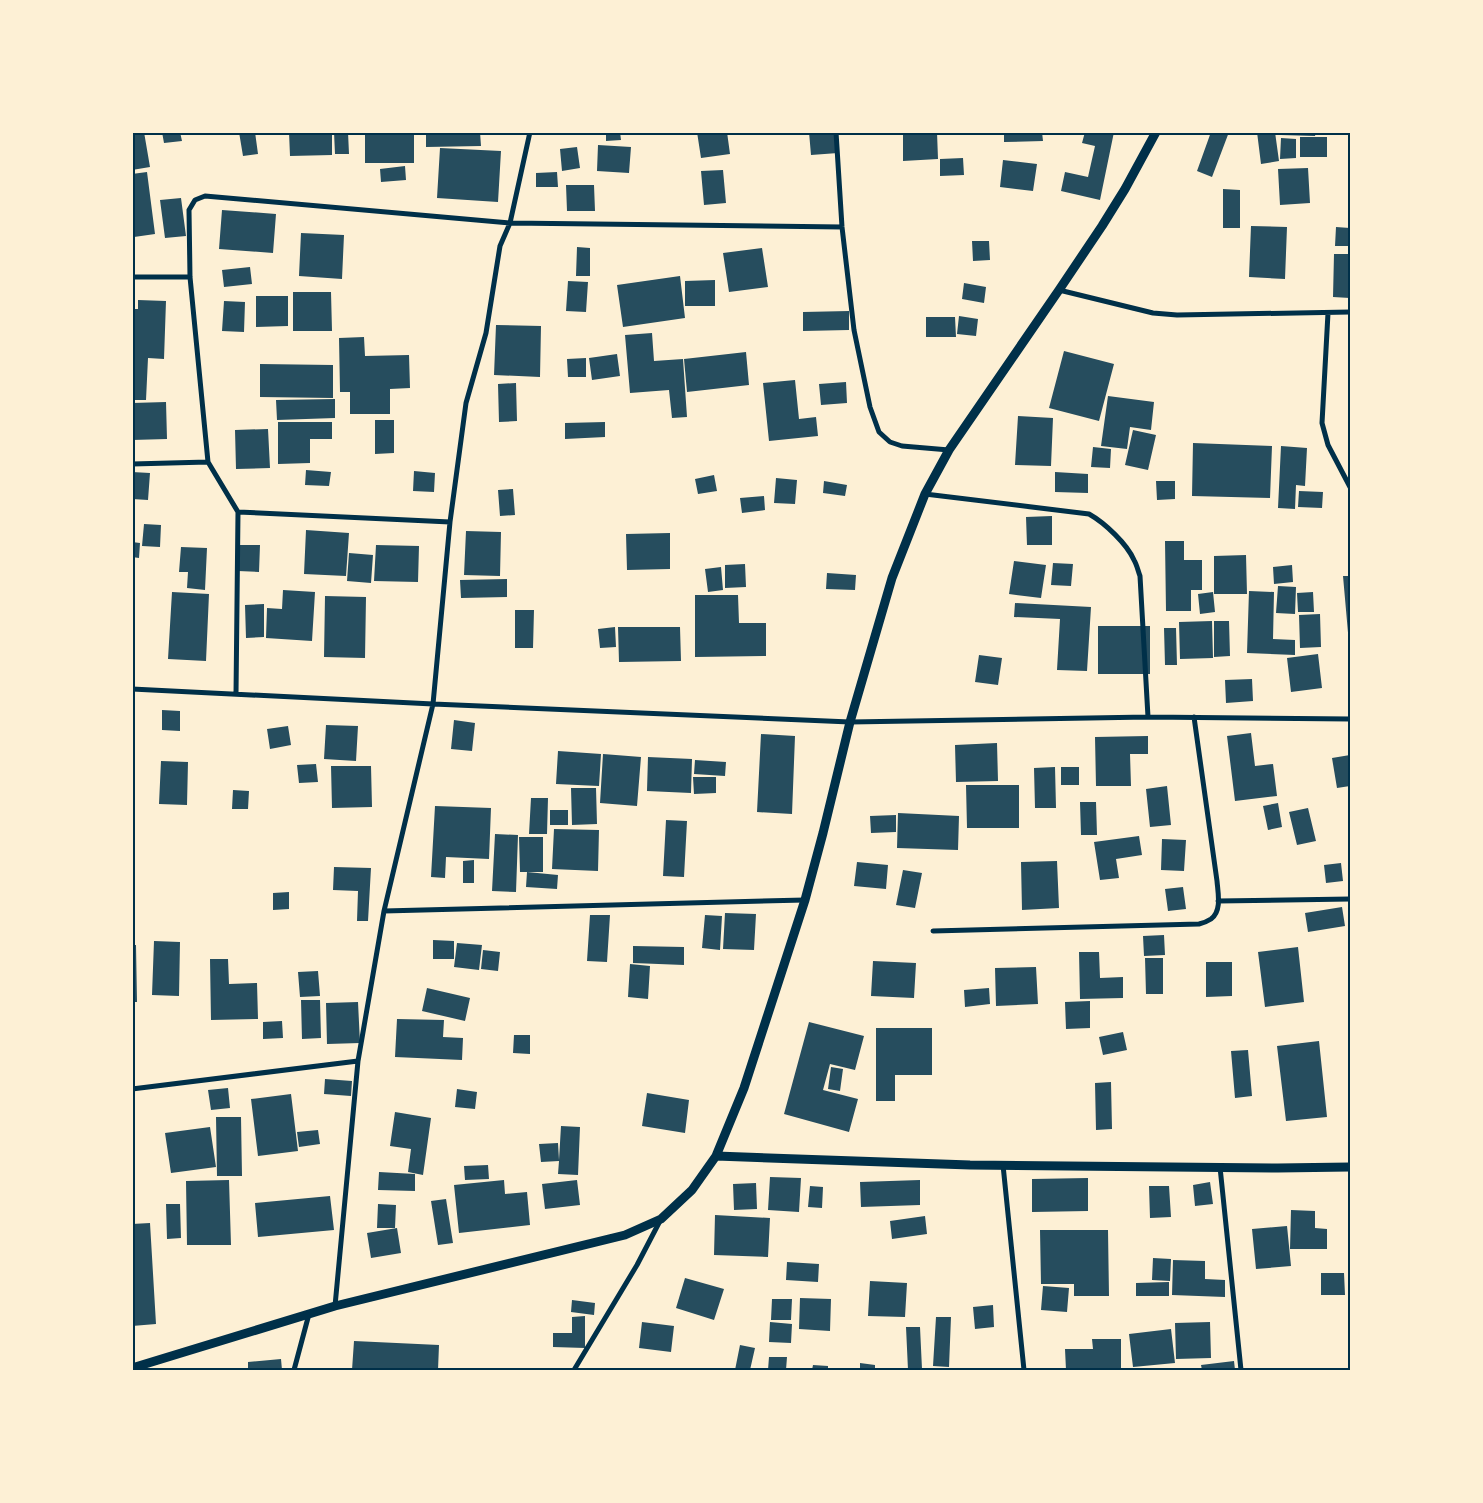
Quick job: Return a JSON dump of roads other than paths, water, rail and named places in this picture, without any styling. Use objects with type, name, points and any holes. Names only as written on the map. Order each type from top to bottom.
[{"type":"street","points":[[335,1306],[358,1061],[384,911],[433,704],[450,522],[466,403],[486,333],[500,246],[510,223],[530,132]]},
{"type":"street","points":[[836,132],[842,227],[854,330],[870,408],[879,432],[890,442],[902,446],[949,450]]},
{"type":"street","points":[[574,1370],[637,1264],[661,1219],[692,1190],[716,1156],[744,1088],[805,900],[850,722],[892,578],[925,494],[949,450],[1060,290],[1125,189],[1156,132]]},
{"type":"street","points":[[236,694],[238,512],[208,462],[190,277],[189,210],[195,200],[205,196],[510,223],[842,227]]},
{"type":"street","points":[[132,277],[190,277]]},
{"type":"street","points":[[1060,290],[1153,313],[1177,316],[1350,312]]},
{"type":"street","points":[[1328,313],[1322,422],[1328,445],[1350,487]]},
{"type":"street","points":[[132,464],[208,462]]},
{"type":"street","points":[[925,494],[1089,514],[1100,520],[1120,540],[1134,559],[1140,576],[1148,717]]},
{"type":"street","points":[[238,512],[450,522]]},
{"type":"street","points":[[132,689],[850,722],[1148,717],[1350,719]]},
{"type":"street","points":[[933,931],[1199,924],[1210,920],[1216,912],[1218,901],[1217,881],[1194,717]]},
{"type":"street","points":[[1218,901],[1350,899]]},
{"type":"street","points":[[384,911],[805,900]]},
{"type":"street","points":[[132,1089],[358,1061]]},
{"type":"street","points":[[716,1156],[1003,1166],[1350,1167]]},
{"type":"street","points":[[1003,1166],[1024,1370]]},
{"type":"street","points":[[1220,1167],[1241,1370]]},
{"type":"street","points":[[132,1368],[335,1306],[625,1235],[661,1219]]},
{"type":"street","points":[[294,1370],[309,1314]]}]
